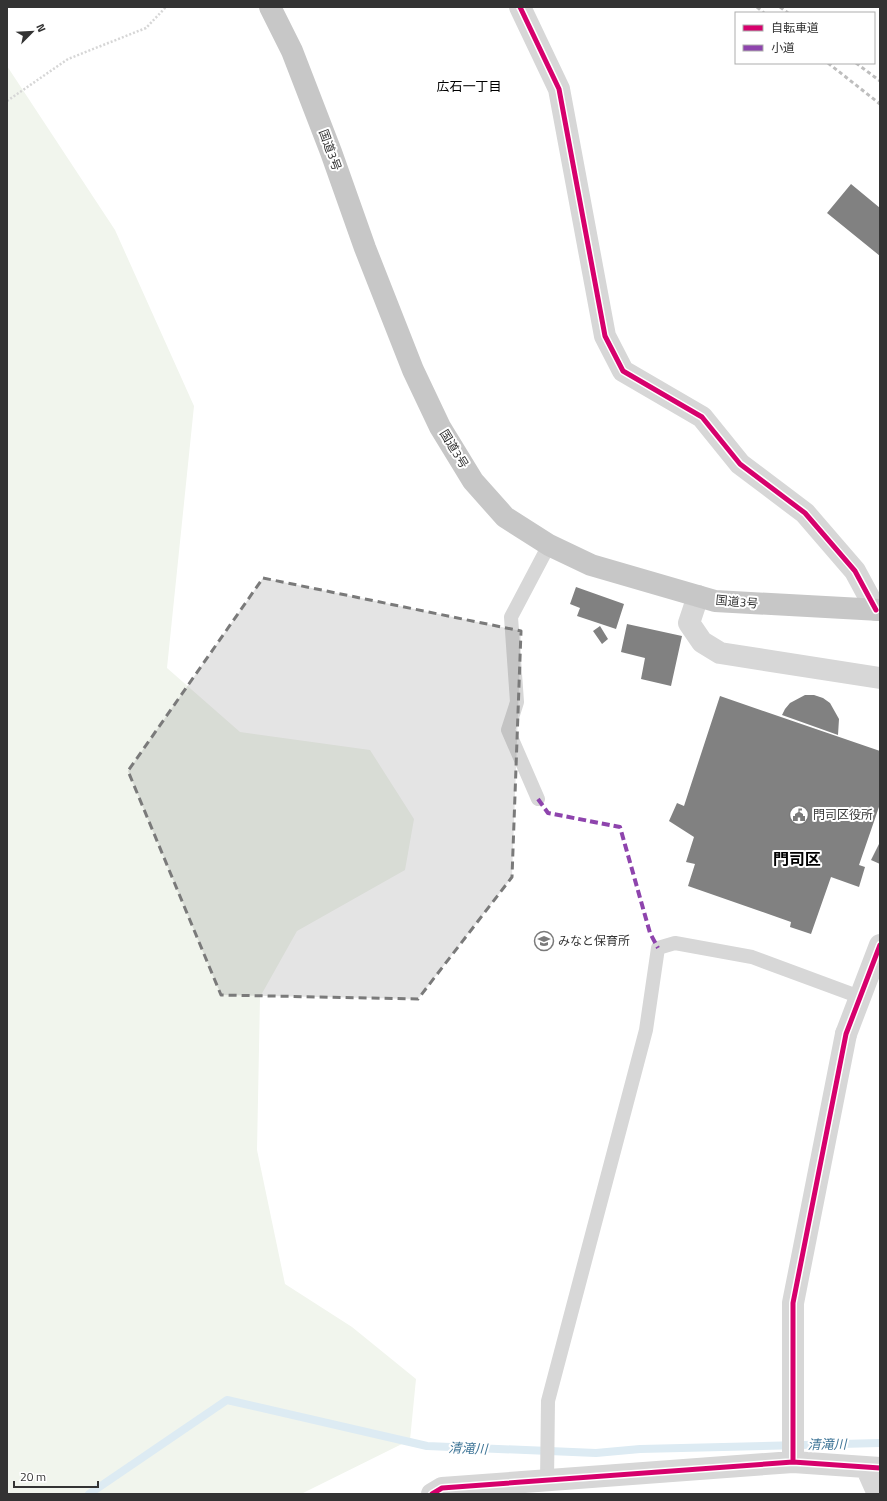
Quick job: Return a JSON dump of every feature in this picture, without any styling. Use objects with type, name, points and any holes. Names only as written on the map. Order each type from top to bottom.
[{"type":"highway","name":"国道3号","points":[[270,7],[292,51],[331,152],[370,262],[413,370],[440,427],[474,481],[505,517],[549,545],[591,565],[715,601],[878,610]]},
{"type":"street","points":[[520,7],[559,89],[606,336],[623,371],[702,417],[740,464],[805,513],[855,571],[878,610]]},
{"type":"street","points":[[698,596],[688,623],[702,642],[720,653],[880,678]]},
{"type":"street","points":[[793,1462],[793,1302],[846,1034],[880,945]]},
{"type":"street","points":[[432,1494],[442,1488],[793,1462],[873,1467],[878,1494]]},
{"type":"lane","points":[[538,798],[508,730],[517,702],[511,617],[549,545]]},
{"type":"lane","points":[[546,1481],[548,1401],[646,1030],[658,948],[674,943],[752,957],[860,997]]},
{"type":"path","points":[[7,101],[68,59],[146,28],[166,7]]},
{"type":"highlighted area","points":[[263,578],[521,631],[512,877],[418,999],[221,995],[128,771]]},
{"type":"shaded area","points":[[7,66],[115,230],[194,406],[167,668],[240,732],[370,750],[414,819],[405,870],[297,931],[260,997],[257,1150],[285,1284],[352,1327],[416,1379],[410,1440],[301,1494],[7,1494]]},
{"type":"building","points":[[851,184],[880,208],[880,256],[827,213]]},
{"type":"building","points":[[576,587],[624,604],[616,629],[577,616],[580,608],[570,604]]},
{"type":"building","points":[[627,624],[682,636],[671,686],[641,679],[645,658],[621,652]]},
{"type":"building","points":[[600,626],[608,639],[602,644],[593,631]]},
{"type":"building","points":[[805,695],[814,695],[823,698],[830,703],[839,719],[838,735],[782,715],[790,703]]},
{"type":"building","points":[[720,696],[880,751],[880,804],[859,865],[865,867],[859,887],[831,877],[811,934],[790,927],[791,922],[688,886],[695,864],[686,862],[694,837],[669,821],[677,803],[684,806]]},
{"type":"building","points":[[880,842],[880,864],[871,860]]},
{"type":"waterway","name":"清滝川","points":[[89,1494],[227,1400],[427,1446],[596,1453],[640,1449],[880,1443]]},
{"type":"railway","points":[[757,7],[763,12]]},
{"type":"railway","points":[[780,7],[787,12]]},
{"type":"railway","points":[[829,64],[880,104]]},
{"type":"railway","points":[[857,64],[880,81]]},
{"type":"marked path","points":[[538,799],[548,813],[620,827],[650,933],[658,948]]},
{"type":"cycle path","points":[[520,7],[559,89],[605,336],[623,371],[702,417],[740,464],[805,513],[855,571],[876,610]]},
{"type":"cycle path","points":[[793,1462],[793,1303],[846,1034],[880,945]]},
{"type":"cycle path","points":[[432,1494],[442,1488],[793,1462],[880,1468]]},
{"type":"place","name":"門司区役所","points":[[799,815]]},
{"type":"place","name":"みなと保育所","points":[[544,941]]},
{"type":"district","name":"広石一丁目","points":[[469,86]]},
{"type":"district","name":"門司区","points":[[797,859]]}]
